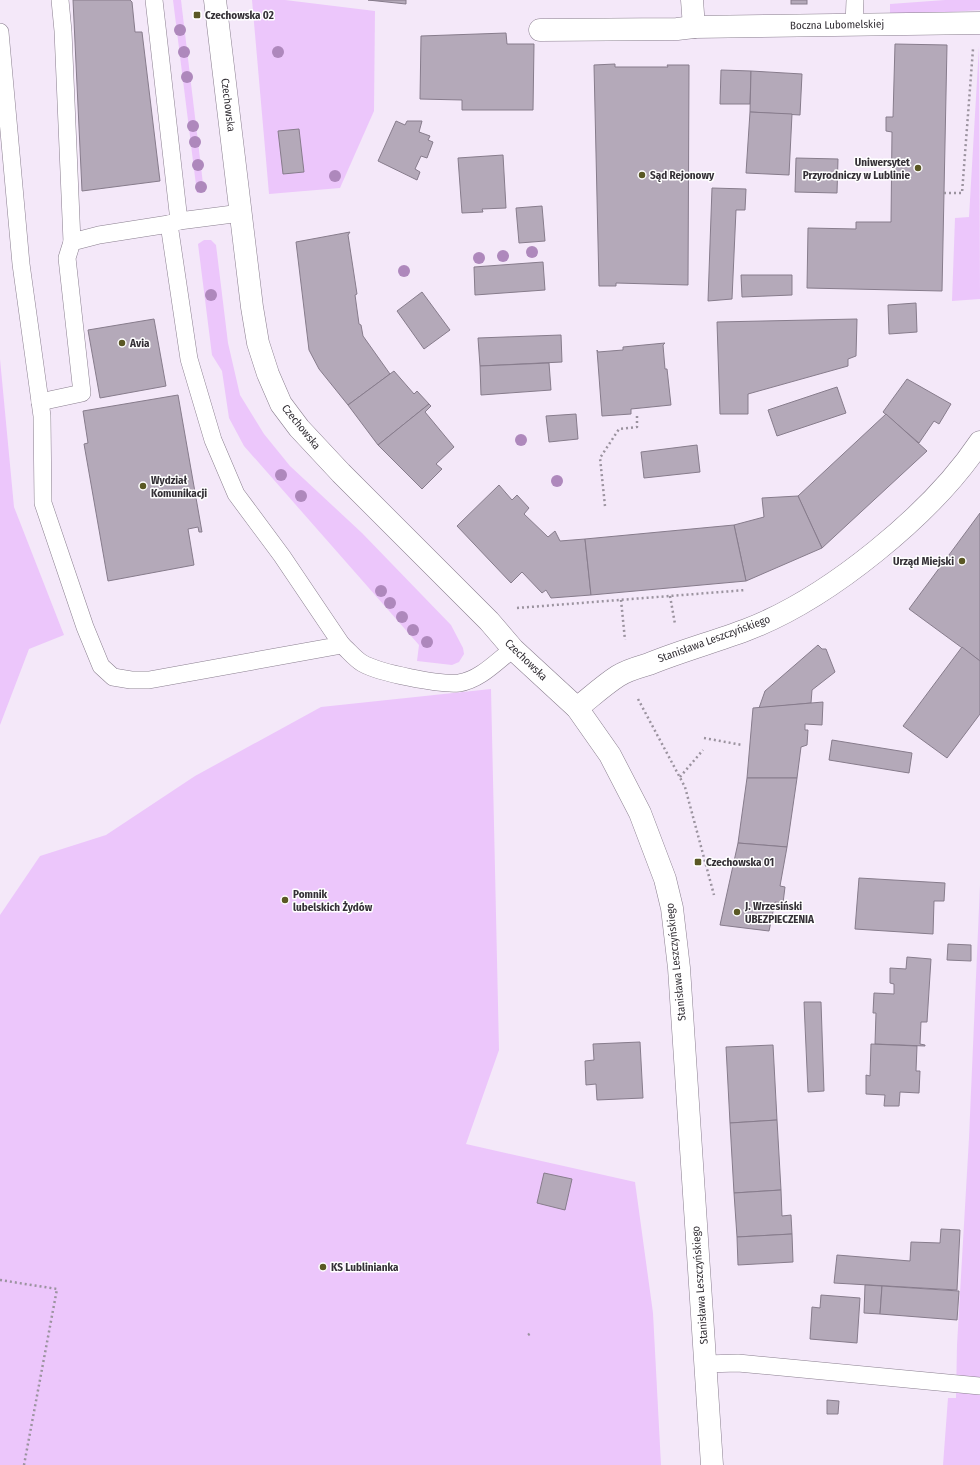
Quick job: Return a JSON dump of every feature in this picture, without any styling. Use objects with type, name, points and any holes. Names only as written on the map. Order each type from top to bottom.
[{"type":"street","name":"Czechowska","points":[[215,0],[252,307],[258,343],[268,374],[282,404],[299,428],[341,473],[489,620],[513,649],[577,708]]},
{"type":"street","points":[[692,0],[694,27]]},
{"type":"street","name":"Boczna Lubomelskiej","points":[[540,30],[980,23]]},
{"type":"street","name":"Stanisława Leszczyńskiego","points":[[712,1465],[679,968],[672,908],[665,879],[640,813],[610,755],[577,708],[619,675],[747,630],[773,618],[816,594],[866,558],[913,517],[953,478],[980,442]]},
{"type":"lane","points":[[40,402],[82,394],[67,258],[72,242],[63,31],[60,0]]},
{"type":"lane","points":[[154,0],[174,222],[189,358],[213,440],[236,494],[282,556],[342,644],[362,663],[392,674],[428,680],[459,682],[482,673],[513,649]]},
{"type":"lane","points":[[854,0],[854,25]]},
{"type":"lane","points":[[0,32],[21,264],[42,416],[42,503],[101,666],[113,677],[131,680],[149,680],[342,644]]},
{"type":"lane","points":[[72,242],[99,235],[174,222],[241,213]]},
{"type":"lane","points":[[705,1364],[738,1363],[980,1386]]},
{"type":"path","points":[[944,193],[962,193],[973,47]]},
{"type":"path","points":[[605,506],[600,458],[619,429],[637,427],[637,415]]},
{"type":"path","points":[[517,608],[746,590]]},
{"type":"path","points":[[670,596],[674,624]]},
{"type":"path","points":[[621,600],[626,640]]},
{"type":"path","points":[[638,699],[685,787],[714,895]]},
{"type":"path","points":[[704,738],[742,745]]},
{"type":"path","points":[[680,778],[703,750]]},
{"type":"path","points":[[0,1280],[56,1290],[24,1465]]},
{"type":"shaded area","points":[[173,0],[181,0],[204,192],[197,193]]},
{"type":"shaded area","points":[[252,0],[285,0],[375,11],[374,111],[340,188],[269,194]]},
{"type":"shaded area","points":[[945,0],[980,0],[980,10],[890,16],[890,4]]},
{"type":"shaded area","points":[[979,46],[980,299],[952,301],[955,218],[969,217]]},
{"type":"shaded area","points":[[204,240],[211,240],[216,245],[228,343],[240,395],[264,434],[290,466],[362,533],[451,625],[463,648],[464,654],[459,662],[452,665],[417,661],[419,645],[244,446],[229,418],[222,371],[212,355],[198,244]]},
{"type":"shaded area","points":[[0,359],[14,507],[64,635],[29,649],[0,725]]},
{"type":"shaded area","points":[[491,689],[499,1050],[466,1144],[635,1182],[653,1313],[661,1465],[0,1465],[0,915],[40,856],[106,835],[195,776],[321,707]]},
{"type":"shaded area","points":[[980,885],[980,1465],[943,1465],[948,1398],[956,1398],[957,1345],[969,1138]]},
{"type":"building","points":[[73,0],[130,0],[132,2],[135,32],[142,32],[160,181],[82,191]]},
{"type":"building","points":[[368,0],[406,0],[406,4]]},
{"type":"building","points":[[791,0],[807,0],[807,4],[791,4]]},
{"type":"building","points":[[506,33],[507,44],[534,44],[533,110],[462,110],[462,100],[420,99],[421,36]]},
{"type":"building","name":"Uniwersytet Przyrodniczy w Lublinie","points":[[895,44],[947,45],[942,291],[807,288],[808,228],[856,229],[856,222],[891,222],[892,132],[886,131],[886,117],[893,117]]},
{"type":"building","name":"Sąd Rejonowy","points":[[615,64],[615,67],[668,67],[667,65],[689,65],[688,285],[616,283],[616,286],[599,286],[594,65]]},
{"type":"building","points":[[721,70],[751,71],[750,104],[720,104]]},
{"type":"building","points":[[751,71],[802,74],[800,115],[750,112]]},
{"type":"building","points":[[750,112],[792,114],[789,175],[746,173]]},
{"type":"building","points":[[396,121],[405,125],[407,121],[422,121],[419,132],[430,136],[428,140],[433,142],[427,158],[421,156],[415,169],[420,172],[417,180],[378,161]]},
{"type":"building","points":[[299,129],[304,172],[283,174],[278,131]]},
{"type":"building","points":[[503,155],[506,208],[482,209],[483,212],[462,213],[458,158]]},
{"type":"building","points":[[796,158],[838,159],[837,193],[795,192]]},
{"type":"building","points":[[712,188],[746,189],[745,210],[736,210],[732,299],[708,301]]},
{"type":"building","points":[[542,206],[545,241],[519,243],[516,208]]},
{"type":"building","points":[[350,232],[348,235],[357,294],[355,295],[359,324],[361,325],[363,336],[390,374],[348,405],[319,369],[309,350],[296,242]]},
{"type":"building","points":[[543,262],[545,290],[475,295],[474,267]]},
{"type":"building","points":[[741,275],[792,275],[792,295],[742,297]]},
{"type":"building","points":[[422,292],[450,330],[424,349],[397,311]]},
{"type":"building","points":[[916,303],[917,332],[889,334],[888,305]]},
{"type":"building","points":[[154,319],[166,386],[100,398],[88,330]]},
{"type":"building","points":[[857,319],[856,356],[848,359],[848,366],[748,394],[748,414],[720,414],[717,322]]},
{"type":"building","points":[[561,335],[562,362],[480,366],[478,338]]},
{"type":"building","points":[[665,343],[663,345],[665,369],[667,369],[671,405],[631,409],[631,414],[602,416],[597,350],[598,352],[623,350],[623,347]]},
{"type":"building","points":[[549,363],[551,390],[481,395],[480,366]]},
{"type":"building","points":[[394,371],[414,394],[417,391],[429,404],[378,445],[348,405]]},
{"type":"building","points":[[907,379],[951,404],[939,424],[934,421],[919,443],[883,412]]},
{"type":"building","points":[[837,387],[846,413],[777,436],[768,410]]},
{"type":"building","name":"Wydział Komunikacji","points":[[178,395],[202,532],[199,532],[198,527],[188,529],[194,565],[108,581],[84,444],[88,443],[83,411]]},
{"type":"building","points":[[429,404],[431,406],[425,412],[454,447],[436,464],[442,469],[422,489],[378,445]]},
{"type":"building","points":[[576,414],[578,439],[549,442],[546,416]]},
{"type":"building","points":[[886,414],[927,451],[822,548],[798,496]]},
{"type":"building","points":[[697,445],[700,472],[644,478],[641,452]]},
{"type":"building","points":[[499,485],[512,500],[517,495],[529,508],[524,514],[548,537],[555,531],[560,541],[585,539],[591,595],[551,598],[546,590],[542,593],[522,572],[511,583],[457,526]]},
{"type":"building","points":[[798,496],[822,548],[746,581],[734,525],[764,517],[762,498]]},
{"type":"building","name":"Urząd Miejski","points":[[980,513],[980,661],[909,609]]},
{"type":"building","points":[[734,525],[746,581],[591,595],[585,539]]},
{"type":"building","points":[[818,645],[822,649],[826,649],[835,672],[812,690],[811,703],[759,708],[765,691]]},
{"type":"building","points":[[962,647],[980,661],[980,714],[947,758],[903,726]]},
{"type":"building","points":[[823,702],[822,725],[805,724],[805,730],[808,730],[807,745],[801,747],[797,778],[747,778],[753,708]]},
{"type":"building","points":[[832,740],[912,753],[909,773],[829,760]]},
{"type":"building","points":[[747,778],[797,778],[787,847],[738,843]]},
{"type":"building","points":[[738,843],[787,847],[780,886],[785,887],[783,903],[775,902],[769,931],[720,925]]},
{"type":"building","points":[[859,878],[945,883],[944,901],[934,901],[933,934],[855,929]]},
{"type":"building","points":[[948,944],[971,945],[971,961],[947,960]]},
{"type":"building","points":[[907,957],[931,959],[927,1022],[921,1022],[920,1044],[925,1046],[875,1044],[876,1013],[873,1013],[874,993],[894,994],[894,984],[890,983],[890,968],[906,969]]},
{"type":"building","points":[[804,1002],[821,1002],[824,1091],[808,1092]]},
{"type":"building","points":[[640,1042],[643,1098],[597,1100],[596,1084],[586,1085],[585,1061],[594,1060],[593,1044]]},
{"type":"building","points":[[871,1044],[917,1046],[916,1071],[920,1071],[919,1093],[900,1092],[899,1106],[884,1106],[885,1095],[866,1094],[866,1075],[870,1076]]},
{"type":"building","points":[[773,1045],[777,1120],[730,1123],[726,1047]]},
{"type":"building","points":[[777,1120],[781,1190],[734,1193],[730,1123]]},
{"type":"building","points":[[544,1173],[572,1179],[565,1210],[537,1203]]},
{"type":"building","points":[[781,1190],[782,1216],[791,1215],[792,1234],[737,1237],[734,1193]]},
{"type":"building","points":[[941,1229],[960,1230],[957,1290],[834,1283],[837,1255],[910,1261],[911,1242],[940,1243]]},
{"type":"building","points":[[792,1234],[793,1262],[738,1265],[737,1237]]},
{"type":"building","points":[[865,1285],[882,1286],[880,1314],[864,1313]]},
{"type":"building","points":[[882,1286],[959,1291],[957,1320],[880,1314]]},
{"type":"building","points":[[821,1295],[860,1298],[857,1343],[810,1339],[812,1307],[820,1308]]},
{"type":"building","points":[[827,1400],[839,1401],[838,1414],[827,1414]]},
{"type":"place","name":"Czechowska 02","points":[[197,15]]},
{"type":"place","name":"Uniwersytet Przyrodniczy w Lublinie","points":[[918,168]]},
{"type":"place","name":"Sąd Rejonowy","points":[[642,175]]},
{"type":"place","name":"Avia","points":[[122,343]]},
{"type":"place","name":"Wydział Komunikacji","points":[[143,486]]},
{"type":"place","name":"Urząd Miejski","points":[[962,561]]},
{"type":"place","name":"Czechowska 01","points":[[698,862]]},
{"type":"place","name":"Pomnik lubelskich Żydów","points":[[285,900]]},
{"type":"place","name":"J. Wrzesiński UBEZPIECZENIA","points":[[737,912]]},
{"type":"place","name":"KS Lublinianka","points":[[323,1267]]}]
